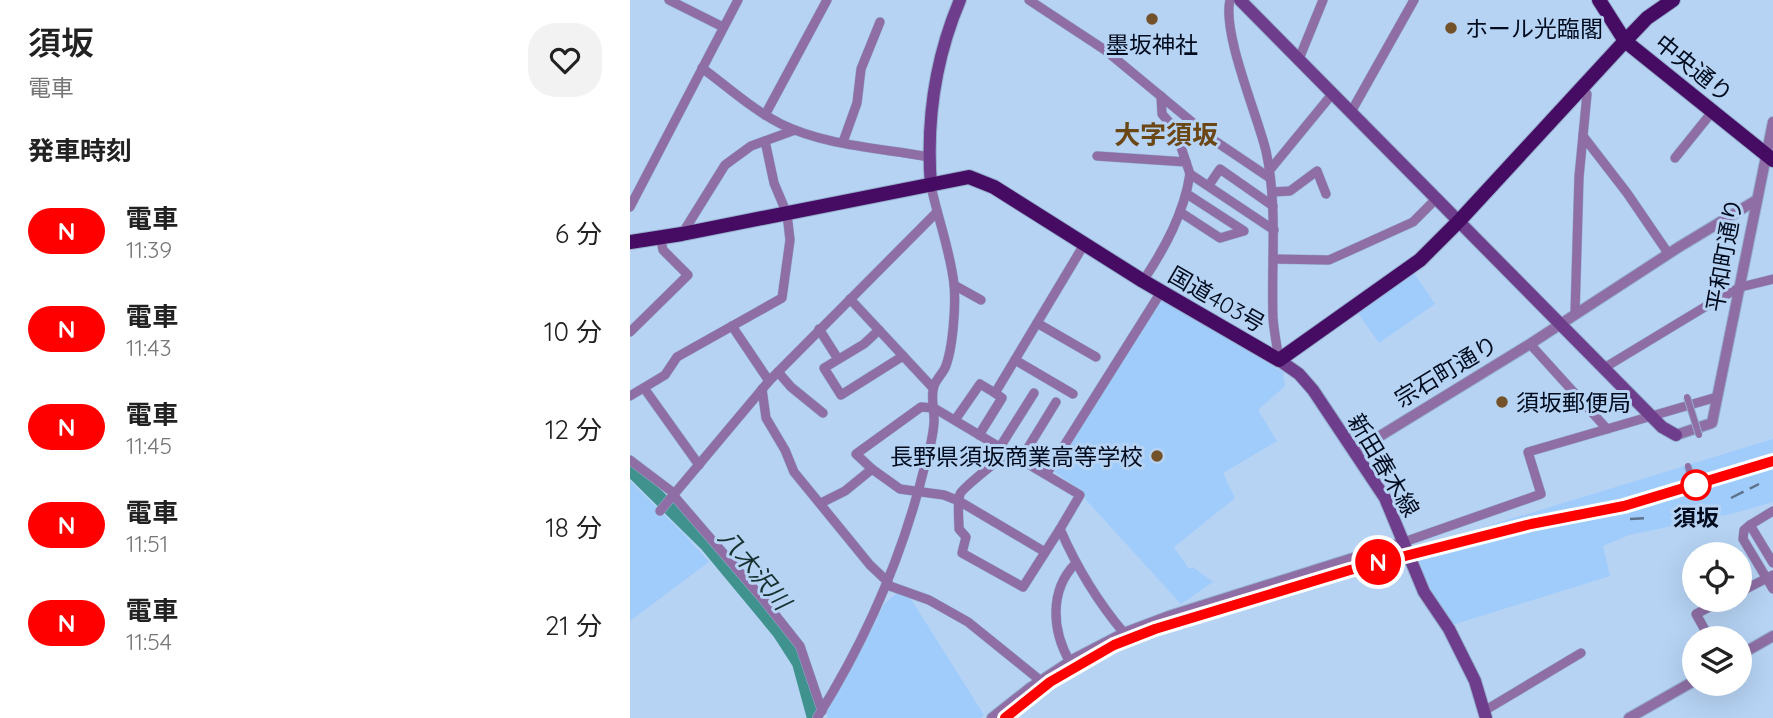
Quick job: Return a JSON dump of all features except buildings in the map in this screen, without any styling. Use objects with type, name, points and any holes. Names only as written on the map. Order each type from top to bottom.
[{"type":"highway","name":"中央通り","points":[[1599,0],[1625,41],[1770,158]]},
{"type":"highway","name":"国道403号","points":[[630,242],[969,177],[994,187],[1161,292],[1279,360],[1420,260],[1647,18],[1673,0]]},
{"type":"main road","points":[[931,186],[929,157],[935,78],[941,51],[960,0]]},
{"type":"main road","points":[[1240,0],[1559,325],[1662,427],[1676,435]]},
{"type":"main road","name":"新田春木線","points":[[1279,360],[1299,374],[1313,390],[1385,498],[1424,592],[1449,629],[1475,681],[1485,715]]},
{"type":"street","points":[[669,0],[723,27]]},
{"type":"street","points":[[630,207],[738,0]]},
{"type":"street","points":[[765,115],[827,0]]},
{"type":"street","points":[[1029,0],[1105,50],[1215,141],[1270,174]]},
{"type":"street","points":[[1230,0],[1228,9],[1236,50],[1270,174],[1274,230],[1273,320],[1279,360]]},
{"type":"street","points":[[1299,60],[1323,0]]},
{"type":"street","points":[[1351,112],[1414,0]]},
{"type":"street","points":[[844,142],[857,103],[861,69],[880,22]]},
{"type":"street","points":[[702,68],[765,115],[795,130],[929,157]]},
{"type":"street","points":[[1575,314],[1575,266],[1587,94],[1581,88]]},
{"type":"street","points":[[1270,174],[1333,93]]},
{"type":"street","points":[[1143,281],[1161,253],[1180,212],[1187,194],[1190,174],[1175,129],[1162,114],[1161,96]]},
{"type":"street","points":[[1675,158],[1712,112]]},
{"type":"street","name":"平和町通り","points":[[1676,435],[1712,423],[1741,287],[1755,201],[1770,158],[1773,122]]},
{"type":"street","points":[[682,234],[725,164],[751,146],[795,130]]},
{"type":"street","points":[[1583,136],[1668,253]]},
{"type":"street","points":[[630,396],[664,375],[677,357],[782,298],[790,240],[787,214],[774,183],[765,141]]},
{"type":"street","points":[[1097,156],[1186,162]]},
{"type":"street","points":[[1209,185],[1220,169],[1273,206]]},
{"type":"street","points":[[1272,192],[1290,191],[1317,171],[1326,194]]},
{"type":"street","points":[[1190,174],[1274,230]]},
{"type":"street","points":[[821,715],[867,631],[888,584],[909,522],[934,424],[933,388],[945,366],[954,319],[954,285],[946,238],[931,186]]},
{"type":"street","points":[[1180,212],[1220,238],[1244,231],[1187,194]]},
{"type":"street","points":[[1273,259],[1329,260],[1413,222],[1437,198]]},
{"type":"street","points":[[1575,314],[1668,253],[1755,201]]},
{"type":"street","points":[[660,511],[765,385],[937,212]]},
{"type":"street","points":[[630,332],[688,275],[663,250],[660,236]]},
{"type":"street","points":[[995,393],[1085,243]]},
{"type":"street","points":[[1604,368],[1718,299],[1741,287],[1773,279]]},
{"type":"street","points":[[954,285],[981,300]]},
{"type":"street","points":[[1046,473],[1161,292]]},
{"type":"street","points":[[850,299],[933,388]]},
{"type":"street","name":"宗石町通り","points":[[1354,452],[1575,314]]},
{"type":"street","points":[[1037,323],[1096,357]]},
{"type":"street","points":[[732,326],[765,385],[766,418],[785,450],[794,472],[870,565],[888,584],[929,600],[968,622],[1041,681]]},
{"type":"street","points":[[819,329],[838,359]]},
{"type":"street","points":[[879,330],[864,344],[824,368],[841,395],[903,356]]},
{"type":"street","points":[[1530,344],[1607,429]]},
{"type":"street","points":[[1015,360],[1073,394]]},
{"type":"street","points":[[778,372],[791,387],[823,413]]},
{"type":"street","points":[[955,420],[980,384],[995,393],[1002,398],[979,435]]},
{"type":"street","points":[[644,388],[699,465]]},
{"type":"street","points":[[1034,393],[1004,449],[983,474],[964,488],[959,501],[959,529],[966,537],[962,553],[1023,587],[1060,529],[1080,495],[1046,473],[1021,459],[1004,449],[979,435],[934,408],[921,407],[856,454],[872,470],[900,489],[944,495],[959,501],[1045,552]]},
{"type":"street","points":[[1687,397],[1699,435]]},
{"type":"street","points":[[992,718],[1070,662],[1124,633],[1169,616],[1404,542],[1541,494],[1528,452],[1717,397]]},
{"type":"street","points":[[1021,459],[1056,402]]},
{"type":"street","points":[[630,460],[675,495],[800,646],[821,715]]},
{"type":"street","points":[[1688,466],[1696,496]]},
{"type":"street","points":[[821,503],[845,491],[872,470]]},
{"type":"street","points":[[1773,512],[1744,530],[1743,539],[1770,577],[1773,589]]},
{"type":"street","points":[[1750,525],[1773,563]]},
{"type":"street","points":[[1060,529],[1075,564],[1101,606],[1124,633]]},
{"type":"street","points":[[1070,662],[1059,644],[1055,606],[1066,573],[1075,564]]},
{"type":"street","points":[[1752,586],[1770,577]]},
{"type":"street","points":[[1700,612],[1696,614],[1703,626]]},
{"type":"street","points":[[1752,648],[1773,636]]},
{"type":"street","points":[[1485,715],[1581,653]]},
{"type":"street","points":[[1629,718],[1682,688]]},
{"type":"shaded area","points":[[1414,273],[1435,304],[1379,343],[1358,313]]},
{"type":"shaded area","name":"長野県須坂商業高等学校","points":[[1162,300],[1283,372],[1285,386],[1258,410],[1277,441],[1223,473],[1235,498],[1174,547],[1189,569],[1193,567],[1213,582],[1181,604],[1086,500],[1084,492],[1053,471]]},
{"type":"shaded area","points":[[1773,439],[1773,502],[1735,513],[1629,535],[1603,546],[1610,576],[1452,625],[1426,583],[1418,556],[1442,540]]},
{"type":"shaded area","points":[[630,481],[709,562],[630,621]]},
{"type":"shaded area","points":[[897,593],[909,596],[984,715],[981,718],[828,718],[825,710],[865,643],[884,604]]},
{"type":"waterway","name":"八木沢川","points":[[630,469],[707,545],[779,632],[799,663],[814,718]]},
{"type":"railway","points":[[1005,718],[1050,682],[1114,645],[1155,629],[1350,570],[1531,524],[1624,506],[1773,461]]},
{"type":"railway","points":[[1731,498],[1759,484]]},
{"type":"railway","points":[[1630,519],[1647,518]]},
{"type":"train","name":"N","points":[[1005,718],[1050,682],[1114,645],[1155,629],[1350,570],[1531,524],[1624,506],[1773,461]]},
{"type":"place","name":"墨坂神社","points":[[1152,19]]},
{"type":"place","name":"ホール光臨閣","points":[[1451,28]]},
{"type":"place","name":"須坂郵便局","points":[[1502,402]]},
{"type":"place","name":"長野県須坂商業高等学校","points":[[1157,456]]},
{"type":"place","name":"須坂","points":[[1696,485]]},
{"type":"district","name":"大字須坂","points":[[1166,134]]}]
